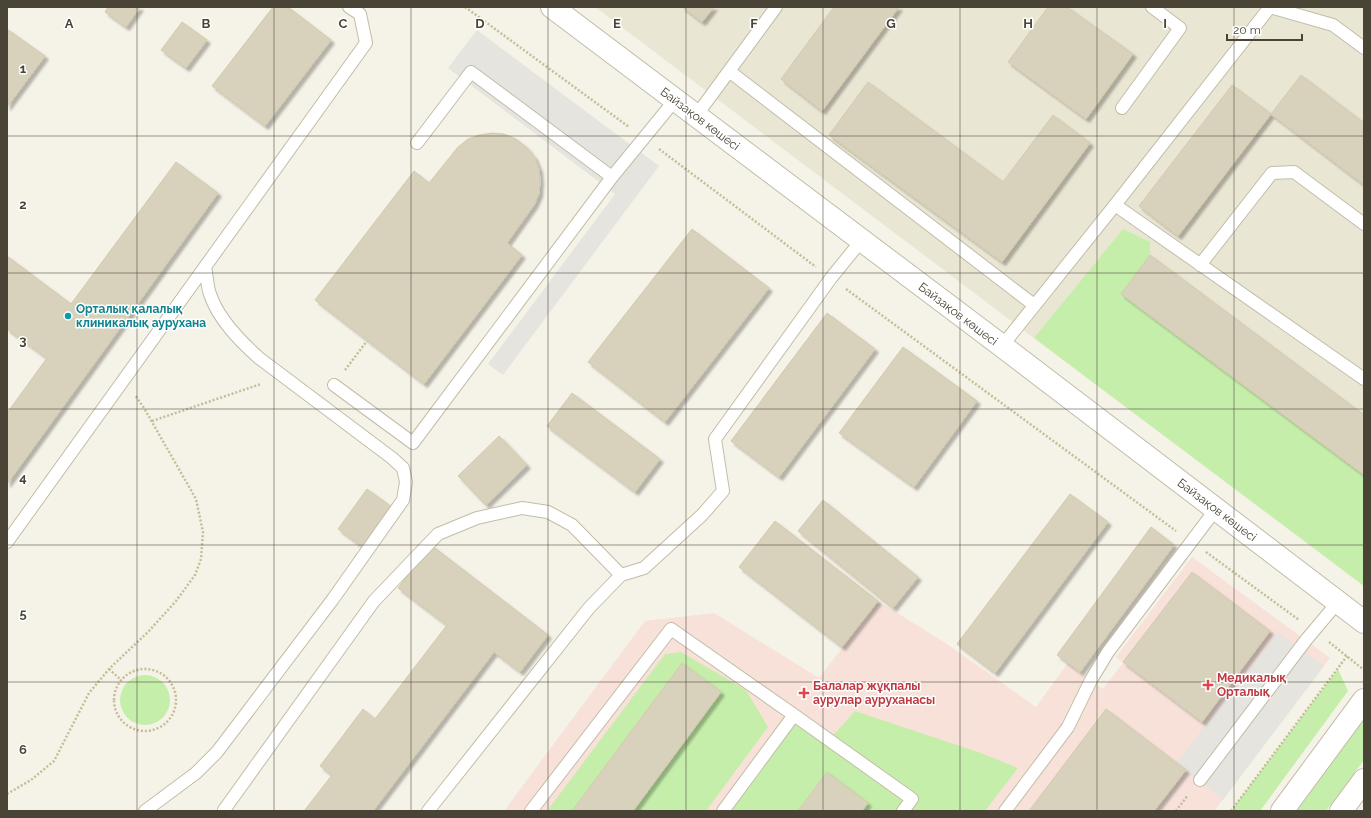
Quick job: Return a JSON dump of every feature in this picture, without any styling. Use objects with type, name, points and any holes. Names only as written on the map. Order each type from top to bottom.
[{"type":"street","name":"Байзақов көшесі","points":[[552,7],[1002,346],[1364,622]]},
{"type":"street","points":[[1282,811],[1364,700]]},
{"type":"street","points":[[1341,811],[1364,780]]},
{"type":"lane","points":[[7,542],[366,43],[360,14],[349,7]]},
{"type":"lane","points":[[696,116],[776,7]]},
{"type":"lane","points":[[1122,108],[1180,28],[1152,7]]},
{"type":"lane","points":[[1002,346],[1115,205],[1270,7],[1333,25],[1364,48]]},
{"type":"lane","points":[[729,71],[1034,305]]},
{"type":"lane","points":[[418,143],[471,72],[612,177]]},
{"type":"lane","points":[[334,385],[413,444],[612,177],[675,100]]},
{"type":"lane","points":[[1200,265],[1272,172],[1294,172],[1364,224]]},
{"type":"lane","points":[[1115,205],[1364,379]]},
{"type":"lane","points":[[428,811],[589,608],[621,575],[644,568],[702,515],[723,492],[715,438],[831,278],[861,241]]},
{"type":"lane","points":[[145,811],[196,773],[216,752],[333,600],[403,500],[406,482],[403,468],[392,458],[259,358],[240,341],[223,318],[210,295],[205,267]]},
{"type":"lane","points":[[224,810],[374,601],[438,534],[477,518],[522,508],[548,512],[572,525],[621,575]]},
{"type":"lane","points":[[1005,811],[1068,727],[1108,652],[1216,509]]},
{"type":"lane","points":[[1200,780],[1338,602]]},
{"type":"lane","points":[[531,811],[671,629],[912,799],[903,811]]},
{"type":"lane","points":[[723,811],[794,715]]},
{"type":"path","points":[[465,7],[644,138],[831,278],[1348,656],[1364,670]]},
{"type":"path","points":[[334,385],[367,341]]},
{"type":"path","points":[[152,421],[284,376]]},
{"type":"path","points":[[7,794],[31,780],[54,761],[88,693],[109,669],[149,631],[176,601],[195,575],[201,559],[203,532],[196,499],[152,421],[124,379]]},
{"type":"path","points":[[1231,811],[1348,656]]},
{"type":"path","points":[[109,669],[121,680]]},
{"type":"path","points":[[139,669],[150,669],[169,679],[174,689],[176,699],[174,710],[169,720],[162,726],[153,730],[143,731],[133,729],[125,724],[118,717],[114,708],[116,688],[121,680],[129,673],[139,669]]},
{"type":"shaded area","points":[[595,7],[1364,7],[1364,586],[1034,338]]},
{"type":"shaded area","points":[[477,30],[659,166],[503,375],[488,364],[615,194],[448,68]]},
{"type":"shaded area","name":"Балалар жұқпалы аурулар ауруханасы","points":[[1192,557],[1330,658],[1214,811],[504,811],[645,621],[714,613],[819,678],[878,601],[947,644],[1036,707],[1068,663],[1103,689],[1123,663],[1116,657]]},
{"type":"shaded area","points":[[1278,632],[1324,666],[1223,800],[1176,763]]},
{"type":"green space","points":[[1123,229],[1150,242],[1150,255],[1121,294],[1364,475],[1364,586],[1034,338]]},
{"type":"green space","points":[[681,652],[746,690],[768,727],[706,811],[633,811],[721,692],[682,663],[572,811],[547,811],[665,654]]},
{"type":"green space","points":[[1338,669],[1348,691],[1260,811],[1231,811]]},
{"type":"green space","points":[[150,675],[155,676],[163,682],[169,690],[169,710],[163,718],[155,724],[140,725],[135,724],[127,718],[121,710],[120,695],[121,690],[127,682],[135,676]]},
{"type":"green space","points":[[855,711],[981,753],[1018,768],[985,811],[862,811],[868,803],[827,772],[798,811],[723,811],[794,715],[829,740]]},
{"type":"green space","points":[[1364,719],[1364,760],[1326,811],[1296,811]]},
{"type":"building","points":[[108,7],[140,7],[126,27],[105,12]]},
{"type":"building","points":[[273,7],[288,7],[331,40],[265,126],[212,86]]},
{"type":"building","points":[[682,7],[714,7],[702,22]]},
{"type":"building","points":[[834,7],[899,7],[822,111],[781,79]]},
{"type":"building","points":[[1048,7],[1067,7],[1133,54],[1086,119],[1008,62]]},
{"type":"building","points":[[182,22],[207,40],[186,68],[161,50]]},
{"type":"building","points":[[7,29],[45,56],[7,107]]},
{"type":"building","points":[[1301,75],[1364,123],[1364,185],[1271,114]]},
{"type":"building","points":[[868,82],[1003,182],[1053,115],[1090,143],[1002,262],[829,135]]},
{"type":"building","points":[[1232,85],[1271,114],[1178,236],[1139,206]]},
{"type":"building","points":[[492,133],[504,134],[516,139],[526,147],[534,157],[539,169],[539,194],[534,205],[507,243],[522,255],[424,384],[315,300],[414,171],[429,183],[458,147],[468,139],[479,135]]},
{"type":"building","name":"Орталық қалалық клиникалық аурухана","points":[[176,162],[218,193],[7,484],[7,413],[47,358],[7,329],[7,256],[71,304]]},
{"type":"building","points":[[692,229],[769,288],[665,422],[588,362]]},
{"type":"building","points":[[1150,255],[1364,415],[1364,475],[1121,294]]},
{"type":"building","points":[[827,313],[875,349],[779,477],[731,441]]},
{"type":"building","points":[[903,347],[977,401],[914,487],[839,433]]},
{"type":"building","points":[[572,393],[660,459],[635,492],[547,426]]},
{"type":"building","points":[[499,436],[527,465],[486,505],[458,476]]},
{"type":"building","points":[[367,489],[392,507],[363,547],[338,529]]},
{"type":"building","points":[[1070,494],[1108,522],[995,673],[957,644]]},
{"type":"building","points":[[823,500],[918,577],[893,608],[798,531]]},
{"type":"building","points":[[775,521],[878,601],[842,647],[739,567]]},
{"type":"building","points":[[1151,527],[1174,545],[1080,672],[1057,655]]},
{"type":"building","points":[[431,545],[548,635],[520,672],[494,652],[373,811],[304,811],[332,775],[320,766],[363,709],[375,719],[447,625],[398,588]]},
{"type":"building","points":[[1192,572],[1270,631],[1202,722],[1123,662]]},
{"type":"building","points":[[682,663],[721,692],[633,811],[572,811]]},
{"type":"building","points":[[1106,709],[1186,770],[1154,811],[1029,811]]},
{"type":"building","points":[[827,772],[868,803],[862,811],[798,811]]},
{"type":"place","name":"Орталық қалалық клиникалық аурухана","points":[[68,316]]},
{"type":"place","name":"Медикалық Орталық","points":[[1208,685]]},
{"type":"place","name":"Балалар жұқпалы аурулар ауруханасы","points":[[804,693]]}]
